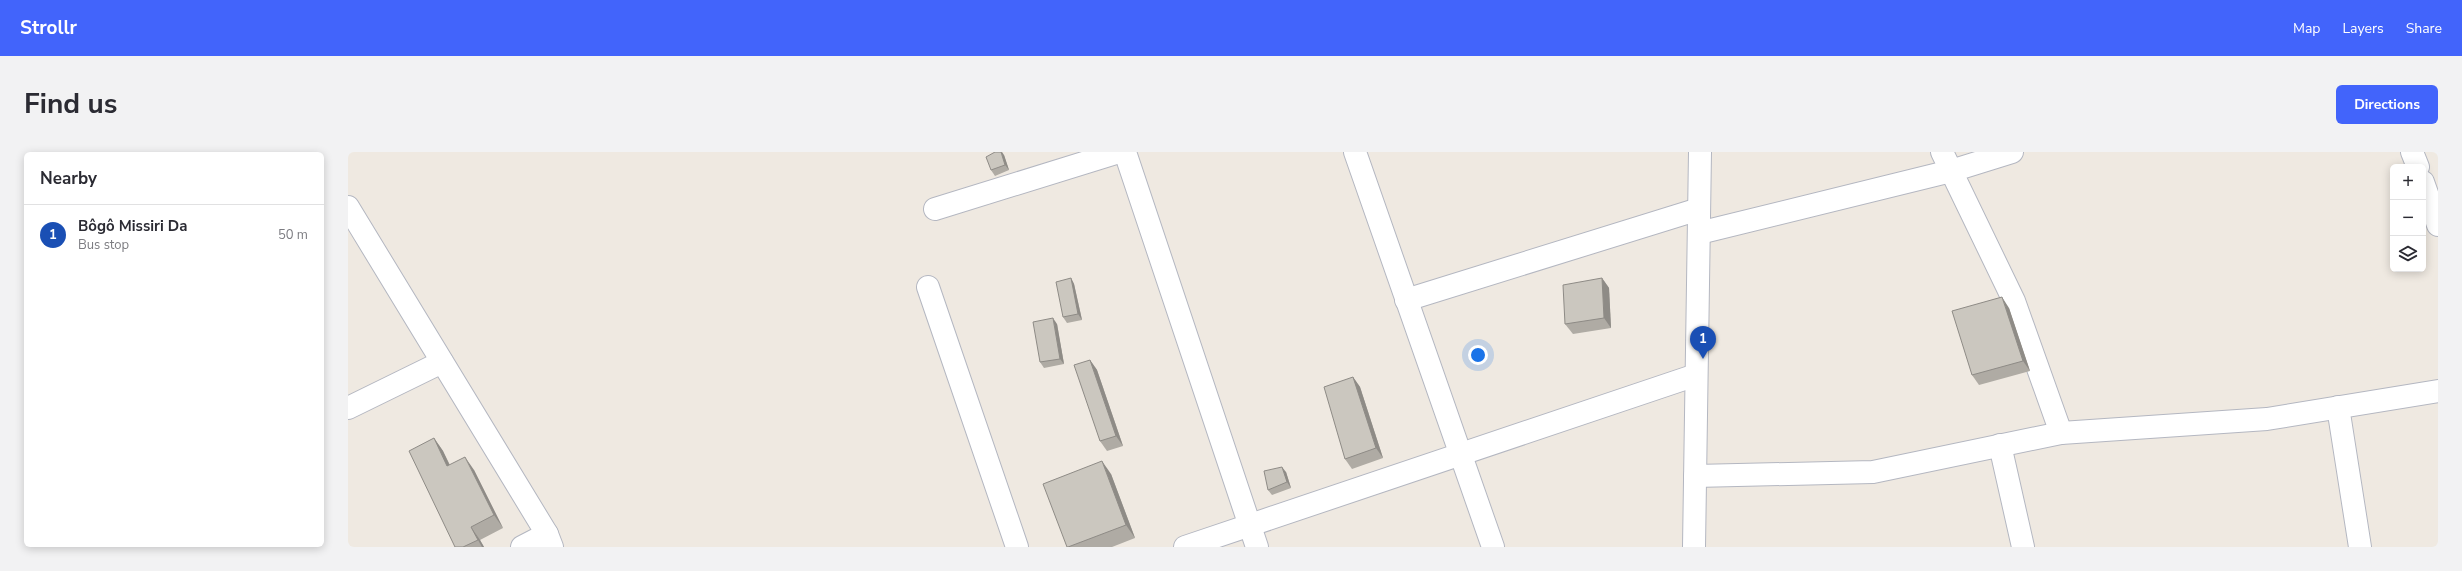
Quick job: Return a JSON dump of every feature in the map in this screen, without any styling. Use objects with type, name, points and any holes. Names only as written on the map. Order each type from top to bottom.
[{"type":"street","points":[[935,209],[1119,152]]},
{"type":"street","points":[[1125,152],[1257,547]]},
{"type":"street","points":[[1355,152],[1493,547]]},
{"type":"street","points":[[1694,547],[1700,152]]},
{"type":"street","points":[[1699,233],[1947,161],[2012,152]]},
{"type":"street","points":[[2412,152],[2417,164]]},
{"type":"street","points":[[1947,161],[2014,301],[2061,433]]},
{"type":"street","points":[[2426,191],[2438,225]]},
{"type":"street","points":[[348,207],[549,540],[522,547]]},
{"type":"street","points":[[1406,300],[1699,209]]},
{"type":"street","points":[[928,287],[1017,547]]},
{"type":"street","points":[[348,408],[442,362]]},
{"type":"street","points":[[1185,547],[1696,375]]},
{"type":"street","points":[[1694,476],[1873,472],[2061,433],[2267,419],[2438,391]]},
{"type":"street","points":[[2338,408],[2360,547]]},
{"type":"street","points":[[2000,445],[2023,547]]},
{"type":"building","points":[[995,152],[1001,152],[1005,165],[991,170],[986,157]]},
{"type":"building","points":[[1071,278],[1078,314],[1063,317],[1056,282]]},
{"type":"building","points":[[1602,278],[1604,318],[1565,324],[1563,285]]},
{"type":"building","points":[[2002,297],[2023,361],[1972,375],[1952,311]]},
{"type":"building","points":[[1053,318],[1060,359],[1040,362],[1033,322]]},
{"type":"building","points":[[1090,360],[1116,436],[1100,441],[1074,365]]},
{"type":"building","points":[[1353,377],[1376,448],[1345,459],[1324,387]]},
{"type":"building","points":[[434,438],[447,466],[465,457],[494,515],[471,527],[478,540],[463,547],[455,547],[409,451]]},
{"type":"building","points":[[1102,461],[1126,525],[1067,547],[1043,484]]},
{"type":"building","points":[[1282,467],[1287,482],[1268,490],[1264,471]]},
{"type":"place","name":"Bôgô Missiri Da","points":[[1703,359]]}]
